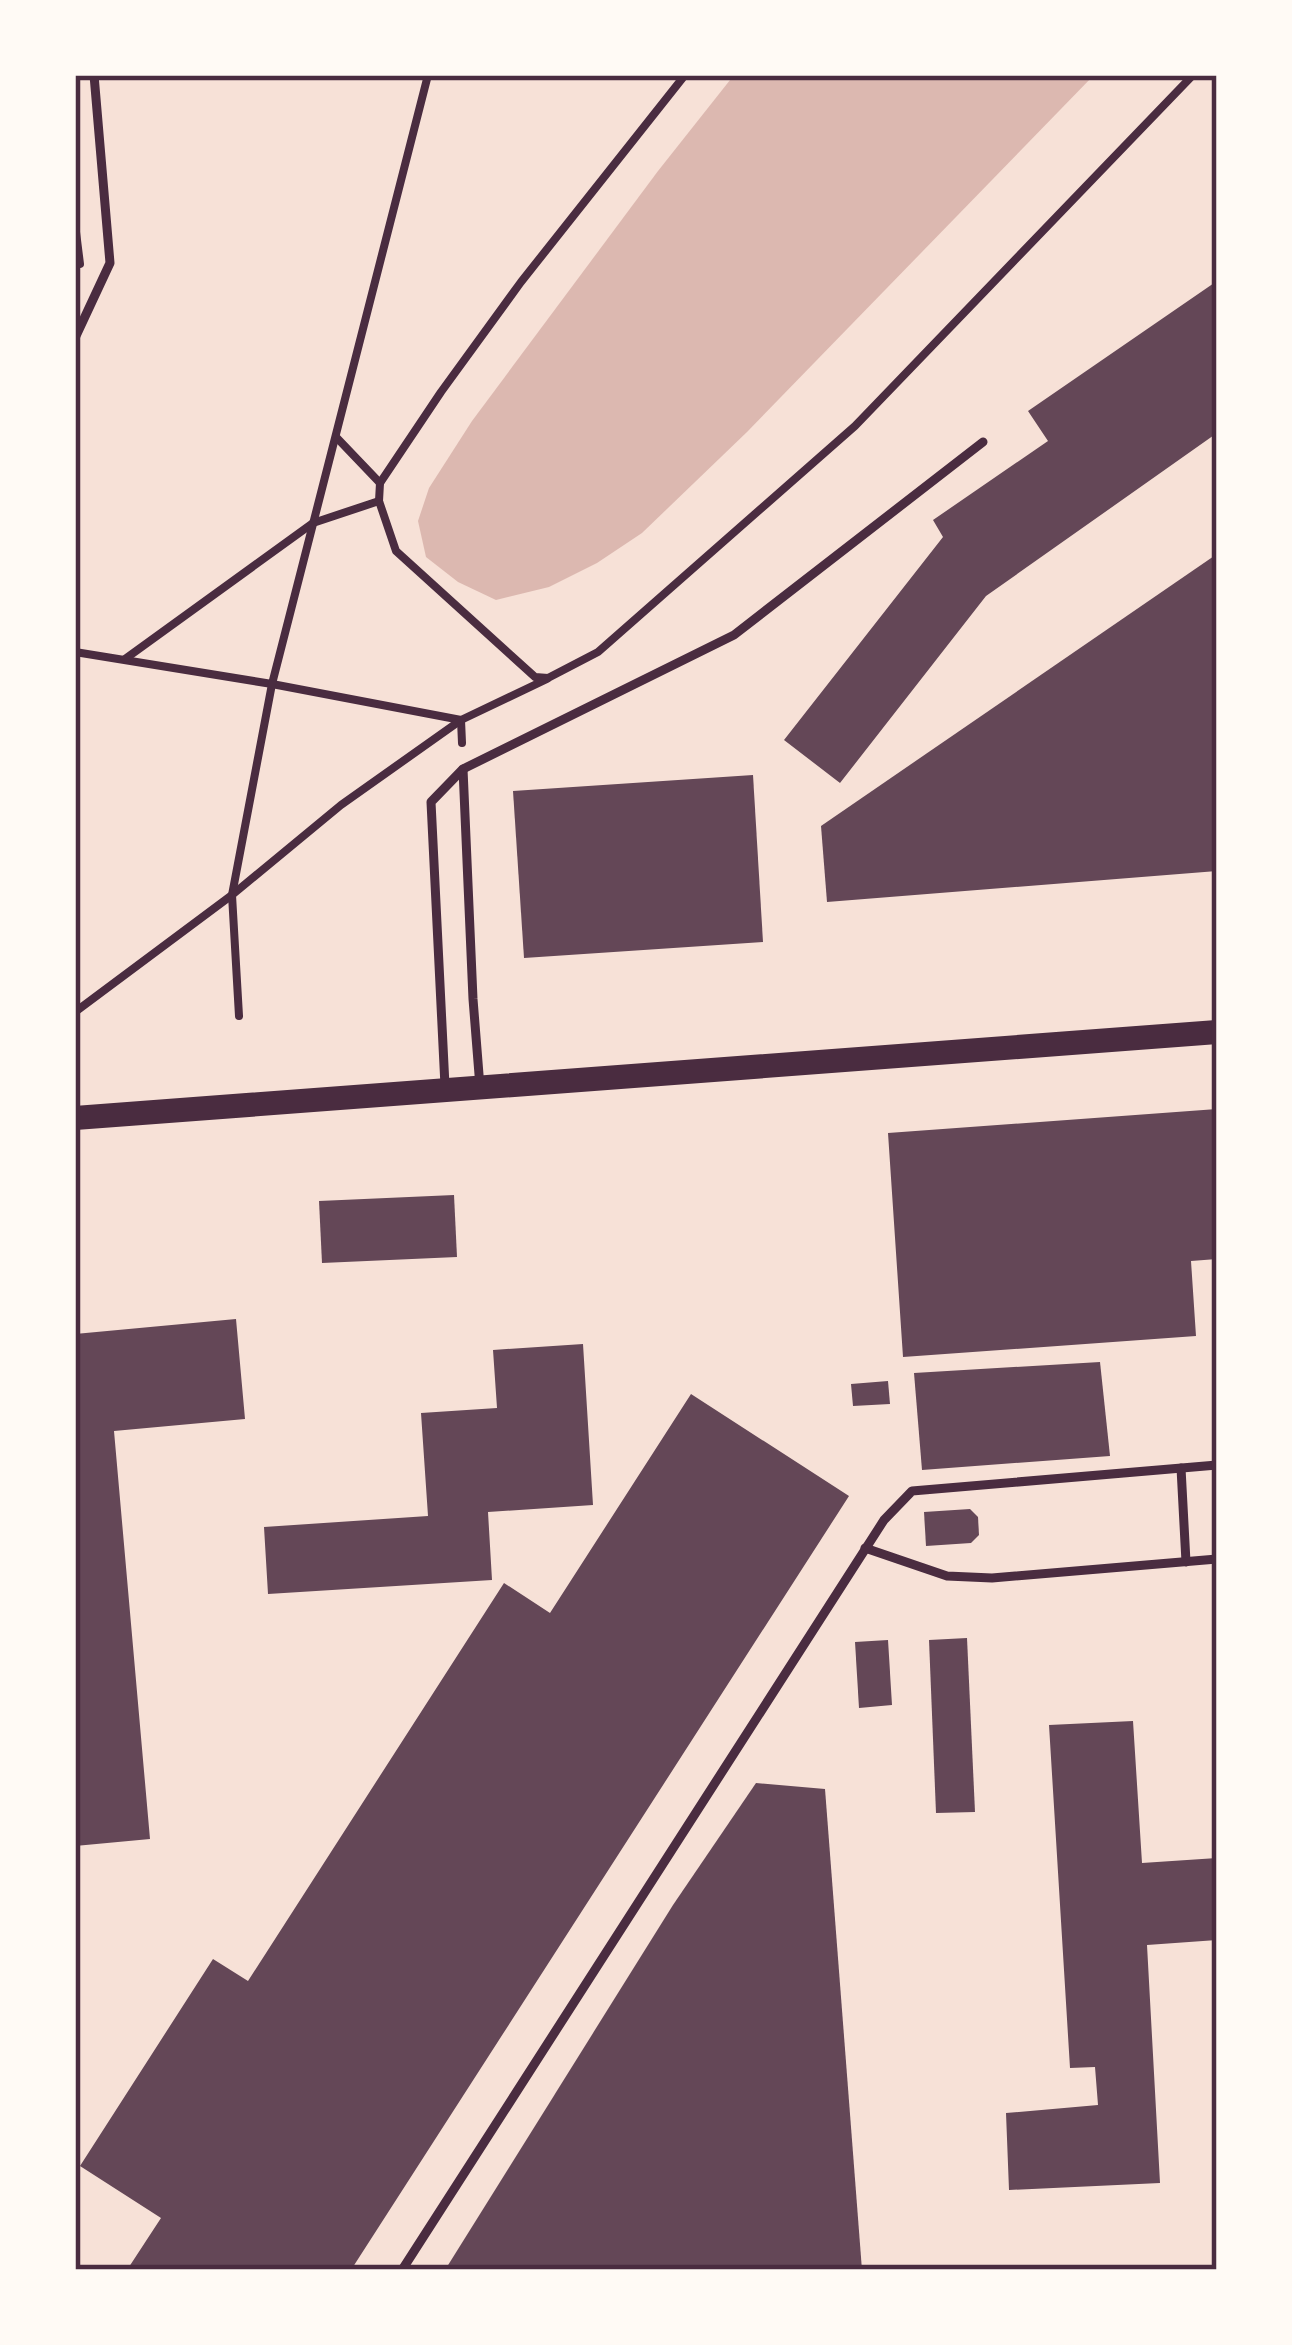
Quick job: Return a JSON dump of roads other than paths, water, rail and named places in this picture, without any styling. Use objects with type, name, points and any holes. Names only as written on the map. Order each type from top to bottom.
[{"type":"main road","points":[[75,1118],[1217,1031]]},
{"type":"lane","points":[[75,338],[110,263],[94,75]]},
{"type":"lane","points":[[445,1089],[430,802],[463,769],[734,635],[983,442]]},
{"type":"lane","points":[[463,769],[480,1087]]},
{"type":"lane","points":[[402,2270],[897,1503],[912,1491],[1217,1465]]},
{"type":"lane","points":[[1180,1468],[1186,1562]]},
{"type":"lane","points":[[865,1549],[947,1576],[992,1578],[1217,1559]]}]
